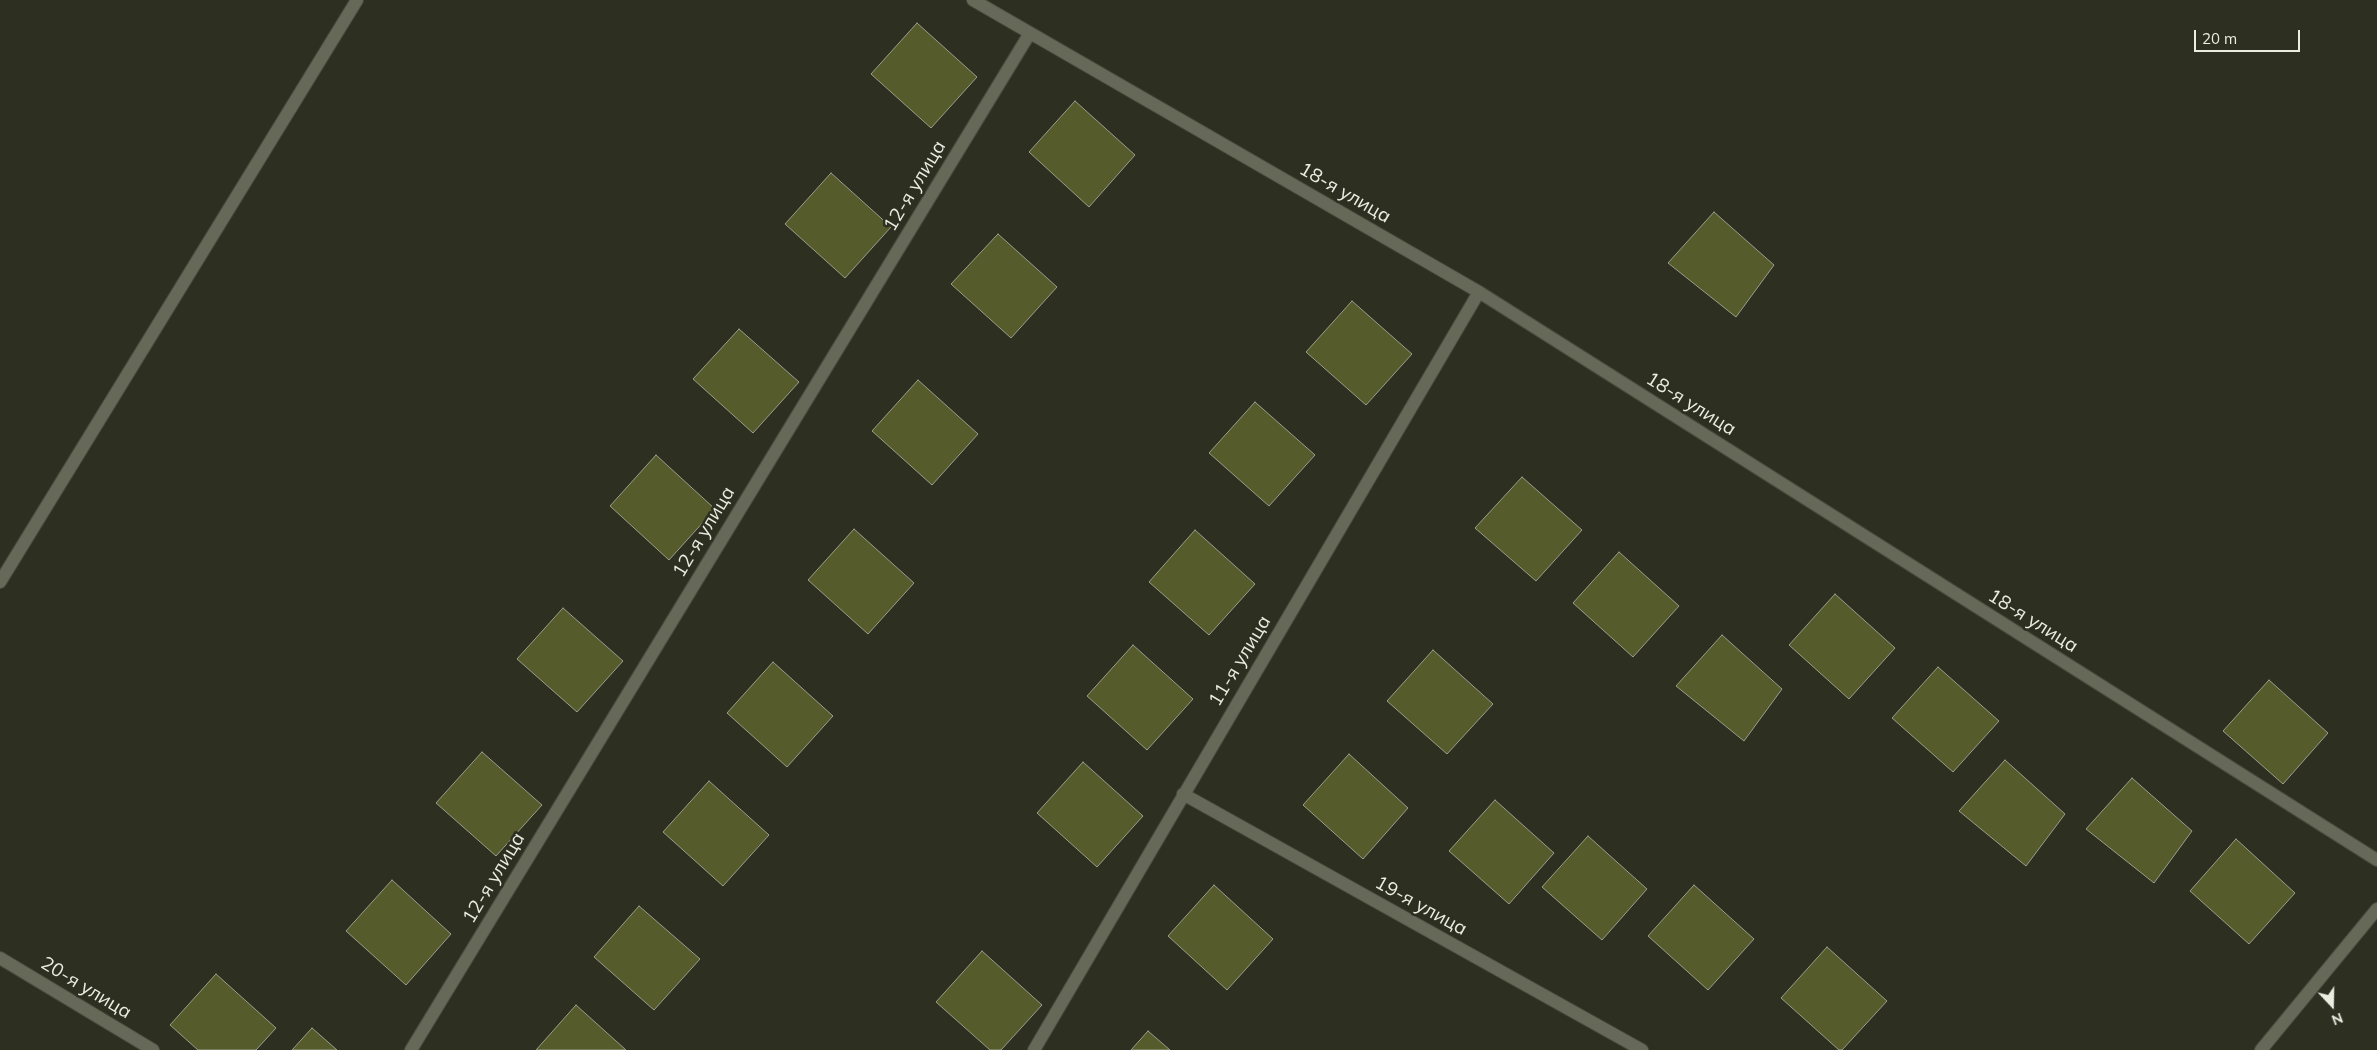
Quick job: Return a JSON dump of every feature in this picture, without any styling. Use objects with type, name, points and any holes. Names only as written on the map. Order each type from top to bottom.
[{"type":"street","points":[[0,582],[357,0]]},
{"type":"street","name":"18-я улица","points":[[973,0],[1479,292],[2377,860]]},
{"type":"street","name":"12-я улица","points":[[411,1050],[1030,33]]},
{"type":"street","name":"11-я улица","points":[[1034,1050],[1479,292]]},
{"type":"street","name":"19-я улица","points":[[1183,794],[1642,1050]]},
{"type":"street","points":[[2261,1050],[2377,908]]},
{"type":"street","name":"20-я улица","points":[[0,958],[153,1050]]},
{"type":"building","points":[[917,23],[977,77],[931,128],[871,74]]},
{"type":"building","points":[[1075,101],[1135,155],[1089,207],[1029,152]]},
{"type":"building","points":[[831,173],[891,227],[845,278],[785,224]]},
{"type":"building","points":[[1714,212],[1774,265],[1736,317],[1668,263]]},
{"type":"building","points":[[998,234],[1057,287],[1011,338],[951,284]]},
{"type":"building","points":[[1352,301],[1412,354],[1366,405],[1306,352]]},
{"type":"building","points":[[739,329],[799,382],[753,433],[693,379]]},
{"type":"building","points":[[918,380],[978,434],[932,485],[872,431]]},
{"type":"building","points":[[1255,402],[1315,455],[1269,506],[1209,453]]},
{"type":"building","points":[[656,455],[715,509],[669,560],[610,506]]},
{"type":"building","points":[[1522,477],[1582,530],[1536,581],[1475,528]]},
{"type":"building","points":[[854,529],[914,583],[868,634],[808,580]]},
{"type":"building","points":[[1195,530],[1255,584],[1209,635],[1149,582]]},
{"type":"building","points":[[1619,552],[1679,606],[1633,657],[1573,603]]},
{"type":"building","points":[[1835,594],[1895,648],[1849,699],[1789,645]]},
{"type":"building","points":[[563,608],[623,661],[577,712],[517,659]]},
{"type":"building","points":[[1722,635],[1782,689],[1744,741],[1676,686]]},
{"type":"building","points":[[1133,645],[1193,699],[1147,750],[1087,696]]},
{"type":"building","points":[[1433,650],[1493,704],[1447,754],[1387,701]]},
{"type":"building","points":[[773,662],[833,716],[787,767],[727,713]]},
{"type":"building","points":[[1938,667],[1999,721],[1953,772],[1892,718]]},
{"type":"building","points":[[2269,680],[2328,733],[2283,784],[2223,731]]},
{"type":"building","points":[[482,752],[542,805],[496,856],[436,803]]},
{"type":"building","points":[[1349,754],[1408,808],[1363,859],[1303,805]]},
{"type":"building","points":[[2005,760],[2065,814],[2026,866],[1959,811]]},
{"type":"building","points":[[1083,762],[1143,816],[1097,867],[1037,813]]},
{"type":"building","points":[[2132,778],[2192,831],[2154,883],[2086,829]]},
{"type":"building","points":[[709,781],[769,835],[723,886],[663,832]]},
{"type":"building","points":[[1495,800],[1554,853],[1509,904],[1449,851]]},
{"type":"building","points":[[1588,836],[1647,889],[1602,940],[1542,887]]},
{"type":"building","points":[[2236,839],[2295,893],[2249,944],[2190,891]]},
{"type":"building","points":[[392,880],[451,934],[406,985],[346,931]]},
{"type":"building","points":[[1214,885],[1273,939],[1227,990],[1168,936]]},
{"type":"building","points":[[1694,885],[1754,939],[1708,990],[1648,936]]},
{"type":"building","points":[[639,906],[700,959],[654,1010],[594,957]]},
{"type":"building","points":[[1827,947],[1887,1001],[1842,1050],[1839,1050],[1781,998]]},
{"type":"building","points":[[982,951],[1042,1005],[1001,1050],[990,1050],[936,1002]]},
{"type":"building","points":[[216,974],[276,1028],[256,1050],[198,1050],[170,1025]]},
{"type":"building","points":[[576,1005],[626,1050],[536,1050]]},
{"type":"building","points":[[312,1028],[337,1050],[292,1050]]},
{"type":"building","points":[[1148,1031],[1170,1050],[1131,1050]]}]
